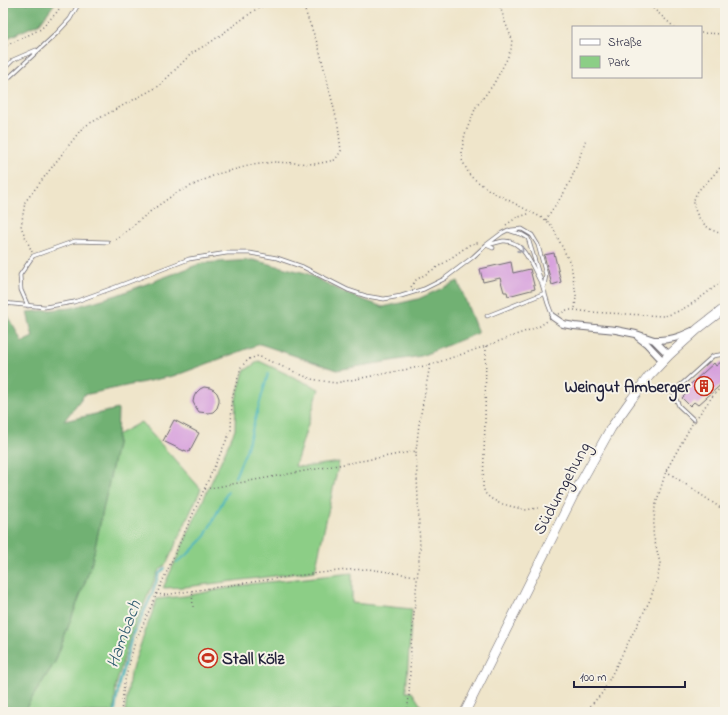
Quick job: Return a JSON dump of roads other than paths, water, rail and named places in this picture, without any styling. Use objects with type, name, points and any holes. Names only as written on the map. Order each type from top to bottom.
[{"type":"main road","name":"Südumgehung","points":[[465,712],[573,496],[611,428],[643,384],[666,358],[699,328],[725,308]]},
{"type":"street","points":[[553,317],[563,324],[616,330],[636,334],[654,340],[678,338],[699,328]]},
{"type":"street","points":[[636,334],[666,358]]},
{"type":"street","points":[[654,340],[666,358]]},
{"type":"lane","points":[[3,83],[70,19],[79,3]]},
{"type":"lane","points":[[3,70],[13,60],[40,49]]},
{"type":"lane","points":[[3,303],[45,307],[74,302],[189,259],[227,253],[250,253],[277,258],[303,267],[348,290],[366,296],[384,299],[409,294],[424,289],[444,279],[474,259],[486,246],[502,233],[508,230],[522,229],[532,235],[538,245],[546,276],[544,288]]},
{"type":"lane","points":[[508,230],[528,238],[553,317]]},
{"type":"lane","points":[[28,306],[21,290],[20,275],[33,256],[75,241],[108,242]]},
{"type":"lane","points":[[486,246],[503,241],[516,244],[525,253],[544,288]]},
{"type":"lane","points":[[486,246],[493,248]]},
{"type":"lane","points":[[487,316],[545,293]]},
{"type":"lane","points":[[694,420],[678,406],[674,392],[713,356],[725,354]]},
{"type":"waterway","name":"Hambach","points":[[235,477],[246,451],[268,374]]},
{"type":"waterway","name":"Hambach","points":[[177,562],[188,554],[204,538],[228,491]]},
{"type":"waterway","name":"Hambach","points":[[115,712],[119,684],[131,640],[152,594],[159,574],[165,568]]},
{"type":"place","name":"Weingut Amberger","points":[[704,386]]},
{"type":"place","name":"Stall Kölz","points":[[208,658]]}]
